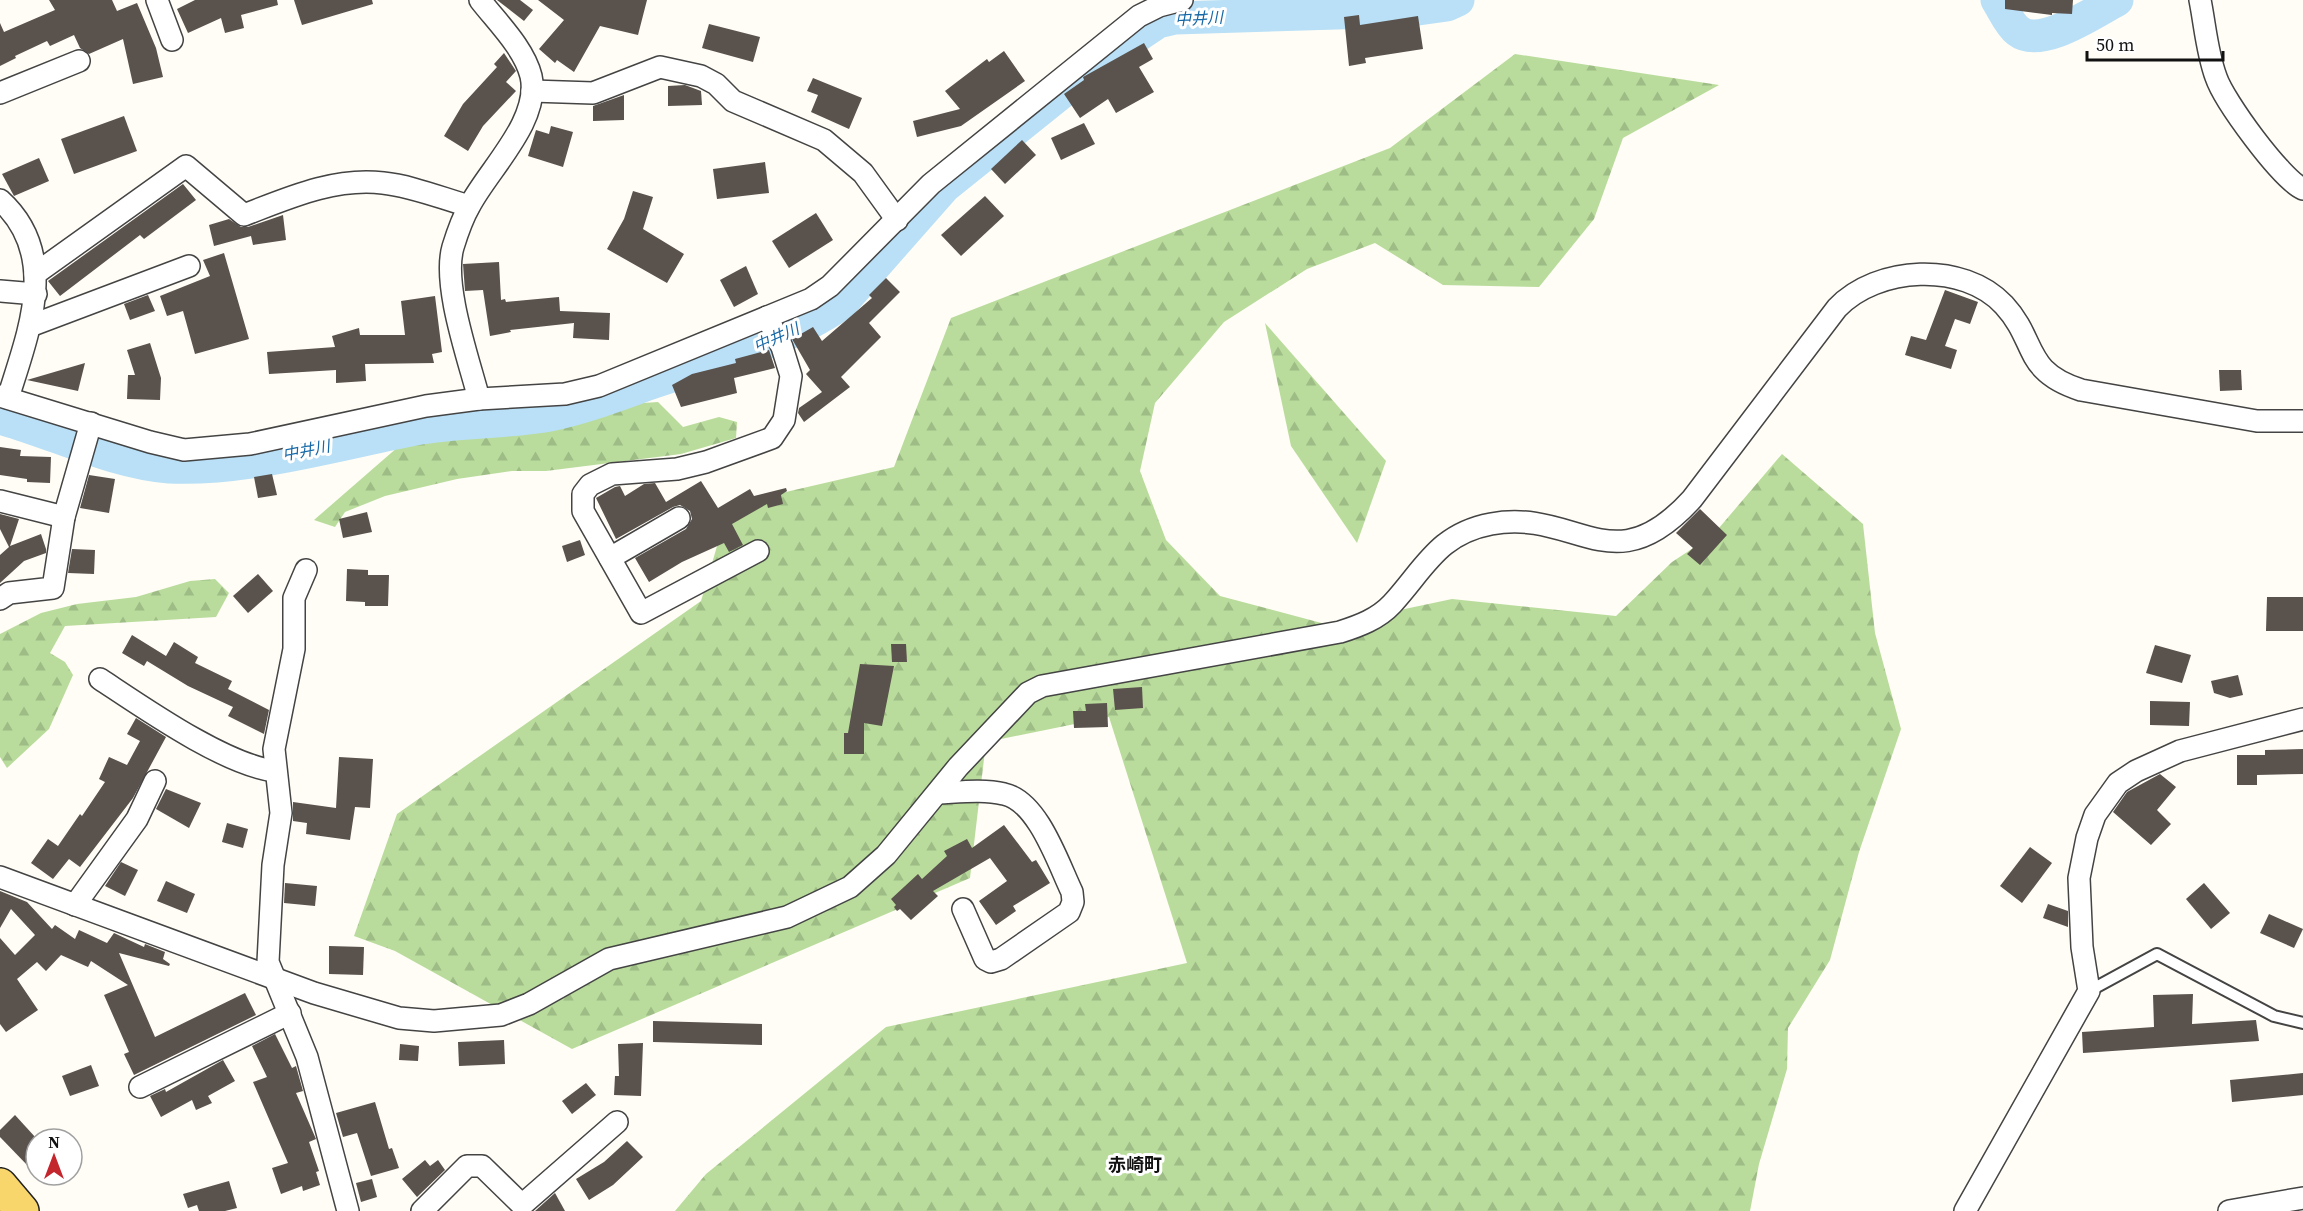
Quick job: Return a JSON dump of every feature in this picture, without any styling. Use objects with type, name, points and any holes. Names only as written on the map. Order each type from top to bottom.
[{"type":"main road","points":[[0,1185],[22,1211]]},
{"type":"street","points":[[157,0],[172,40]]},
{"type":"street","points":[[479,399],[449,270],[452,248],[469,206],[528,113],[532,91],[531,76],[522,56],[480,0]]},
{"type":"street","points":[[0,200],[25,234],[32,250],[35,284],[30,326],[4,397],[89,428],[184,450],[218,448],[250,444],[402,411],[479,399],[519,399],[565,394],[599,386],[769,321],[811,299],[830,286],[931,184],[1139,16],[1158,6],[1182,0]]},
{"type":"street","points":[[2200,0],[2210,56],[2223,95],[2284,174],[2303,189]]},
{"type":"street","points":[[0,93],[79,61]]},
{"type":"street","points":[[532,91],[593,93],[660,67],[701,76],[716,84],[733,101],[824,140],[863,173],[897,220]]},
{"type":"street","points":[[0,291],[35,284],[186,166],[244,215],[320,188],[356,182],[384,183],[469,206]]},
{"type":"street","points":[[30,326],[189,267]]},
{"type":"street","points":[[0,877],[277,979],[399,1018],[434,1021],[501,1015],[529,1004],[609,959],[787,917],[813,907],[850,887],[872,870],[939,793],[958,767],[1020,701],[1042,686],[1340,632],[1365,624],[1390,605],[1432,553],[1457,535],[1490,524],[1522,520],[1597,541],[1623,541],[1649,536],[1673,520],[1692,499],[1850,295],[1871,285],[1897,277],[1921,274],[1971,284],[1990,293],[2005,306],[2043,371],[2058,383],[2081,390],[2258,421],[2303,421]]},
{"type":"street","points":[[758,551],[642,613],[583,512],[583,494],[590,485],[612,474],[677,469],[706,462],[772,438],[783,420],[791,389],[791,376],[782,347],[769,321]]},
{"type":"street","points":[[0,598],[9,593],[53,588],[64,517],[89,428]]},
{"type":"street","points":[[0,501],[64,517]]},
{"type":"street","points":[[609,558],[679,518]]},
{"type":"street","points":[[306,570],[294,598],[294,649],[274,749],[281,813],[273,865],[268,962],[277,979],[307,1057],[348,1211]]},
{"type":"street","points":[[100,679],[168,723],[254,768],[275,771]]},
{"type":"street","points":[[1965,1211],[2089,991],[2082,947],[2079,878],[2086,838],[2095,815],[2118,783],[2180,751],[2303,719]]},
{"type":"street","points":[[75,905],[137,819],[155,782]]},
{"type":"street","points":[[939,793],[991,792],[1007,794],[1020,801],[1036,818],[1072,892],[1073,902],[1069,912],[1001,959],[991,962],[986,959],[963,909]]},
{"type":"street","points":[[140,1087],[290,1013]]},
{"type":"street","points":[[423,1211],[467,1166],[482,1166],[522,1205],[616,1122]]},
{"type":"street","points":[[2229,1211],[2303,1198]]},
{"type":"lane","points":[[2089,991],[2157,954],[2274,1016],[2303,1023]]},
{"type":"green space","points":[[1515,54],[1719,85],[1623,138],[1594,219],[1539,287],[1443,285],[1375,243],[1307,269],[1224,322],[1155,403],[1140,471],[1166,540],[1220,596],[1329,625],[1452,599],[1616,616],[1672,562],[1713,535],[1782,454],[1863,524],[1875,633],[1901,729],[1859,852],[1830,960],[1788,1028],[1787,1069],[1759,1164],[1750,1211],[675,1211],[706,1174],[886,1027],[1187,963],[1109,717],[986,742],[970,878],[572,1049],[395,951],[354,936],[397,814],[701,601],[729,505],[894,467],[951,318],[1390,148]]},
{"type":"green space","points":[[1265,323],[1386,461],[1357,543],[1291,446]]},
{"type":"green space","points":[[658,402],[683,427],[719,417],[737,422],[736,438],[681,454],[546,471],[512,471],[457,479],[385,496],[345,512],[335,527],[314,520],[406,440],[540,421],[591,417],[628,404]]},
{"type":"green space","points":[[215,579],[229,593],[216,617],[65,626],[50,653],[65,662],[73,675],[49,729],[7,768],[0,757],[0,634],[41,613],[77,604],[136,597],[190,581]]},
{"type":"building","points":[[49,0],[112,0],[117,11],[137,3],[156,48],[163,77],[133,84],[123,39],[89,54],[80,48],[74,35],[50,46],[47,41],[0,66],[0,23],[4,32],[55,10]]},
{"type":"building","points":[[195,0],[277,0],[278,5],[241,15],[244,28],[225,33],[221,18],[188,33],[177,9]]},
{"type":"building","points":[[294,0],[372,0],[373,4],[302,25]]},
{"type":"building","points":[[497,0],[520,0],[533,10],[524,21]]},
{"type":"building","points":[[538,0],[647,0],[638,35],[600,26],[574,72],[557,60],[555,63],[539,49],[564,20]]},
{"type":"building","points":[[2005,0],[2073,0],[2072,14],[2052,13],[2052,15],[2005,9]]},
{"type":"building","points":[[1359,15],[1360,25],[1418,16],[1423,49],[1365,58],[1366,63],[1349,66],[1344,17]]},
{"type":"building","points":[[709,24],[760,37],[753,62],[702,48]]},
{"type":"building","points":[[1144,43],[1153,59],[1139,67],[1154,92],[1116,113],[1108,99],[1080,118],[1064,94],[1084,80],[1083,77]]},
{"type":"building","points":[[1004,51],[1025,81],[961,126],[917,137],[913,121],[960,109],[945,91],[987,59],[989,62]]},
{"type":"building","points":[[504,53],[516,71],[506,82],[516,91],[483,126],[468,151],[444,136],[463,104],[497,67],[494,64]]},
{"type":"building","points":[[813,78],[862,98],[849,129],[811,112],[818,95],[807,91]]},
{"type":"building","points":[[685,85],[701,91],[702,105],[668,106],[668,86]]},
{"type":"building","points":[[624,95],[624,120],[593,121],[593,106]]},
{"type":"building","points":[[124,116],[137,151],[74,174],[61,139]]},
{"type":"building","points":[[1084,123],[1095,144],[1061,160],[1051,138]]},
{"type":"building","points":[[551,126],[573,132],[563,167],[528,156],[536,130],[549,134]]},
{"type":"building","points":[[1022,140],[1036,155],[1005,184],[991,169]]},
{"type":"building","points":[[39,158],[49,181],[14,196],[2,174]]},
{"type":"building","points":[[765,162],[769,193],[717,199],[713,169]]},
{"type":"building","points":[[183,184],[196,200],[144,239],[140,235],[60,296],[48,281]]},
{"type":"building","points":[[633,191],[653,197],[643,229],[684,254],[667,283],[607,249],[624,219]]},
{"type":"building","points":[[985,196],[1004,216],[961,256],[941,235]]},
{"type":"building","points":[[816,213],[833,240],[789,268],[772,241]]},
{"type":"building","points":[[283,215],[286,240],[253,245],[251,236],[214,246],[209,225],[229,219],[241,227],[248,227]]},
{"type":"building","points":[[224,253],[249,339],[195,354],[183,311],[167,316],[160,296],[210,276],[203,260]]},
{"type":"building","points":[[499,262],[501,300],[505,299],[506,302],[559,297],[560,311],[610,313],[609,340],[573,338],[574,323],[510,330],[511,332],[490,336],[483,290],[465,291],[463,264]]},
{"type":"building","points":[[746,266],[758,294],[734,307],[720,280]]},
{"type":"building","points":[[886,278],[900,292],[869,323],[881,337],[841,377],[850,387],[804,422],[798,413],[799,408],[822,392],[806,374],[810,370],[792,339],[813,327],[822,341],[872,298],[869,295]]},
{"type":"building","points":[[1945,290],[1978,302],[1970,324],[1955,319],[1945,346],[1957,350],[1951,369],[1905,355],[1911,336],[1926,340]]},
{"type":"building","points":[[148,295],[155,311],[130,320],[124,304]]},
{"type":"building","points":[[435,296],[442,352],[432,354],[434,363],[365,364],[366,381],[336,383],[336,370],[269,374],[267,352],[335,347],[332,336],[359,328],[360,335],[405,335],[401,301]]},
{"type":"building","points":[[150,343],[161,378],[160,400],[127,399],[128,375],[135,375],[127,350]]},
{"type":"building","points":[[769,350],[775,368],[734,378],[737,393],[681,407],[672,385],[692,374],[736,363],[735,359]]},
{"type":"building","points":[[85,363],[78,391],[27,380]]},
{"type":"building","points":[[2219,370],[2241,370],[2242,390],[2220,391]]},
{"type":"building","points":[[0,447],[21,450],[20,456],[51,457],[50,483],[27,482],[27,479],[0,475]]},
{"type":"building","points":[[272,474],[277,495],[258,498],[254,477]]},
{"type":"building","points":[[89,475],[115,479],[109,513],[80,508]]},
{"type":"building","points":[[701,481],[718,508],[750,489],[754,496],[786,488],[787,491],[781,495],[783,504],[768,508],[767,504],[732,524],[743,545],[729,552],[724,543],[682,562],[649,582],[635,558],[686,529],[692,519],[690,511],[680,505],[673,507],[616,539],[596,498],[615,487],[620,486],[625,496],[644,484],[655,483],[666,502]]},
{"type":"building","points":[[1700,509],[1727,535],[1700,565],[1687,554],[1693,548],[1676,533]]},
{"type":"building","points":[[367,512],[372,532],[343,538],[339,519]]},
{"type":"building","points":[[0,514],[19,519],[10,546],[41,534],[46,553],[24,561],[0,583],[0,555],[9,547],[0,529]]},
{"type":"building","points":[[580,540],[585,555],[567,562],[562,546]]},
{"type":"building","points":[[72,549],[95,550],[94,574],[68,573]]},
{"type":"building","points":[[347,569],[368,570],[368,575],[389,575],[388,606],[365,606],[365,602],[346,601]]},
{"type":"building","points":[[258,574],[273,591],[248,613],[233,596]]},
{"type":"building","points":[[2267,597],[2303,597],[2303,631],[2266,631]]},
{"type":"building","points":[[132,635],[166,656],[174,642],[198,657],[195,663],[232,681],[228,689],[269,710],[264,734],[228,716],[233,707],[188,686],[147,661],[144,666],[122,653]]},
{"type":"building","points":[[891,644],[906,644],[907,662],[892,662]]},
{"type":"building","points":[[2155,645],[2191,655],[2182,683],[2146,673]]},
{"type":"building","points":[[860,664],[894,666],[882,726],[864,723],[864,754],[844,754],[844,733],[848,733]]},
{"type":"building","points":[[2238,675],[2243,695],[2230,698],[2214,693],[2211,681]]},
{"type":"building","points":[[1142,687],[1143,708],[1115,710],[1113,689]]},
{"type":"building","points":[[2150,701],[2190,702],[2189,726],[2150,725]]},
{"type":"building","points":[[1107,703],[1108,727],[1074,728],[1073,711],[1086,711],[1085,704]]},
{"type":"building","points":[[136,718],[166,737],[133,798],[80,867],[69,859],[53,879],[31,863],[48,839],[58,846],[80,814],[82,816],[105,782],[99,779],[109,757],[127,765],[140,741],[127,734]]},
{"type":"building","points":[[2303,749],[2303,774],[2257,775],[2257,785],[2237,785],[2237,755],[2265,755],[2265,750]]},
{"type":"building","points":[[339,757],[373,759],[370,808],[355,807],[350,840],[306,834],[307,823],[293,821],[293,802],[336,808]]},
{"type":"building","points":[[2160,774],[2176,787],[2157,810],[2171,824],[2151,845],[2113,812],[2127,792]]},
{"type":"building","points":[[166,789],[201,803],[189,828],[156,809]]},
{"type":"building","points":[[227,823],[248,829],[243,848],[222,842]]},
{"type":"building","points":[[1004,825],[1032,862],[1036,860],[1050,883],[1013,906],[1016,911],[996,925],[979,901],[1007,881],[990,858],[933,891],[938,896],[911,920],[900,909],[897,911],[891,899],[918,874],[922,879],[947,856],[944,851],[967,839],[972,848]]},
{"type":"building","points":[[2030,847],[2052,863],[2022,903],[2000,886]]},
{"type":"building","points":[[121,862],[138,870],[125,896],[105,886]]},
{"type":"building","points":[[166,881],[195,894],[187,913],[157,901]]},
{"type":"building","points":[[285,883],[317,886],[315,906],[284,903]]},
{"type":"building","points":[[2204,883],[2230,913],[2211,929],[2186,899]]},
{"type":"building","points":[[0,891],[27,902],[52,929],[55,925],[75,939],[79,930],[107,943],[114,933],[144,947],[145,944],[165,952],[163,959],[170,964],[169,966],[119,953],[155,1037],[245,993],[256,1015],[134,1075],[124,1054],[129,1052],[104,995],[128,985],[91,961],[88,967],[61,955],[46,971],[37,962],[17,979],[38,1010],[6,1032],[0,1024],[0,938],[15,955],[35,935],[11,909],[0,928]]},
{"type":"building","points":[[2048,904],[2068,911],[2068,927],[2043,918]]},
{"type":"building","points":[[2269,914],[2303,929],[2294,948],[2260,933]]},
{"type":"building","points":[[329,946],[364,947],[363,975],[329,974]]},
{"type":"building","points":[[2193,994],[2192,1024],[2256,1020],[2259,1041],[2083,1053],[2082,1032],[2154,1027],[2153,995]]},
{"type":"building","points":[[653,1021],[762,1024],[762,1045],[653,1042]]},
{"type":"building","points":[[275,1034],[292,1068],[296,1066],[303,1091],[296,1093],[316,1139],[309,1142],[319,1171],[316,1172],[320,1185],[303,1191],[302,1186],[281,1194],[272,1168],[288,1163],[253,1082],[267,1077],[252,1046]]},
{"type":"building","points":[[504,1040],[505,1064],[459,1066],[458,1042]]},
{"type":"building","points":[[643,1043],[641,1096],[614,1095],[615,1076],[619,1076],[618,1044]]},
{"type":"building","points":[[400,1044],[419,1046],[418,1061],[399,1060]]},
{"type":"building","points":[[223,1060],[235,1081],[208,1096],[212,1103],[196,1110],[192,1100],[161,1117],[150,1096],[165,1089],[166,1092]]},
{"type":"building","points":[[91,1065],[99,1086],[70,1096],[62,1076]]},
{"type":"building","points":[[2303,1073],[2303,1095],[2232,1102],[2230,1080]]},
{"type":"building","points":[[586,1083],[596,1095],[572,1114],[562,1101]]},
{"type":"building","points":[[375,1102],[389,1149],[392,1148],[399,1168],[371,1176],[357,1133],[343,1137],[336,1113]]},
{"type":"building","points":[[15,1115],[26,1127],[24,1127],[24,1162],[0,1137],[0,1130]]},
{"type":"building","points":[[627,1141],[643,1157],[613,1185],[589,1200],[576,1179],[604,1162]]},
{"type":"building","points":[[425,1160],[430,1166],[438,1160],[445,1170],[417,1197],[402,1179]]},
{"type":"building","points":[[372,1179],[377,1197],[361,1202],[356,1183]]},
{"type":"building","points":[[229,1181],[237,1208],[225,1211],[199,1211],[197,1205],[188,1208],[183,1194]]},
{"type":"building","points":[[555,1193],[565,1211],[535,1211]]},
{"type":"waterway","name":"中井川","points":[[0,418],[127,460],[169,467],[198,467],[260,461],[432,426],[533,418],[576,409],[750,349],[798,329],[841,304],[944,187],[1076,81],[1158,22],[1175,18],[1404,11],[1447,5],[1458,0]]},
{"type":"waterway","name":"中井川","points":[[1997,0],[2015,28],[2028,35],[2040,35],[2068,27],[2117,0]]},
{"type":"district","name":"赤崎町","points":[[1135,1165]]}]
